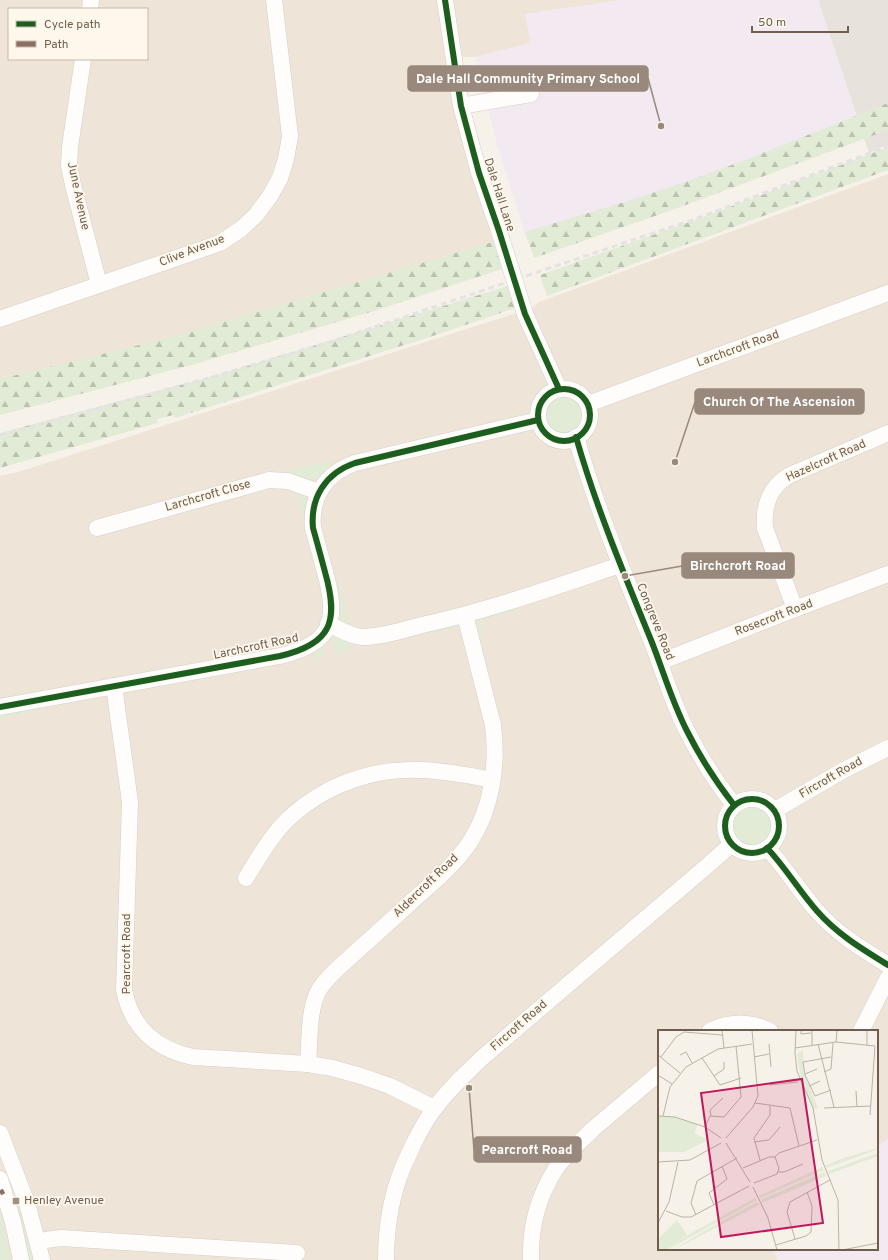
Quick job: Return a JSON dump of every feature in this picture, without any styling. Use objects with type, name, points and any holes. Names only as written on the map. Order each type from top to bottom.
[{"type":"street","name":"Clive Avenue","points":[[0,319],[220,243],[241,229],[256,215],[270,196],[280,178],[286,159],[290,136],[274,0]]},
{"type":"street","name":"Dale Hall Lane","points":[[445,0],[461,106],[479,173],[525,314],[559,389]]},
{"type":"street","name":"June Avenue","points":[[83,60],[70,147],[69,166],[99,284]]},
{"type":"street","points":[[461,106],[532,94]]},
{"type":"street","name":"Larchcroft Road","points":[[588,404],[888,293]]},
{"type":"street","points":[[559,389],[573,390],[584,398],[588,404],[590,412],[590,419],[583,433],[569,440],[553,438],[546,434],[541,428],[538,420],[540,404],[551,392],[559,389]]},
{"type":"street","name":"Larchcroft Road","points":[[0,707],[292,653],[302,649],[316,641],[326,630],[332,610],[331,593],[312,520],[314,506],[319,492],[335,473],[354,463],[538,420]]},
{"type":"street","name":"Hazelcroft Road","points":[[794,609],[765,528],[764,514],[769,496],[778,484],[790,475],[888,433]]},
{"type":"street","name":"Congreve Road","points":[[576,437],[620,565],[686,730],[704,762],[734,805]]},
{"type":"street","name":"Larchcroft Close","points":[[97,527],[269,480],[288,481],[319,492]]},
{"type":"street","points":[[328,624],[350,635],[369,637],[465,615],[512,602],[620,565]]},
{"type":"street","name":"Rosecroft Road","points":[[660,662],[888,574]]},
{"type":"street","name":"Aldercroft Road","points":[[308,1064],[311,1016],[315,997],[319,989],[335,971],[430,884],[462,852],[470,842],[486,811],[495,754],[493,725],[465,615]]},
{"type":"street","name":"Pearcroft Road","points":[[114,686],[130,802],[124,990],[131,1014],[139,1026],[149,1037],[163,1047],[177,1054],[193,1057],[308,1064],[361,1076],[390,1086],[434,1108]]},
{"type":"street","name":"Fircroft Road","points":[[775,810],[844,770],[888,748]]},
{"type":"street","points":[[246,878],[278,829],[306,805],[322,794],[357,778],[374,773],[410,769],[451,772],[492,780]]},
{"type":"street","points":[[756,798],[770,805],[775,810],[778,817],[779,831],[773,844],[760,852],[752,853],[738,849],[732,844],[725,831],[725,824],[730,810],[734,805],[741,801],[756,798]]},
{"type":"street","name":"Fircroft Road","points":[[386,1260],[388,1229],[396,1185],[403,1166],[434,1108],[462,1077],[483,1057],[732,844]]},
{"type":"street","points":[[767,848],[780,862],[816,910],[835,930],[861,949],[888,965]]},
{"type":"street","points":[[862,1030],[888,978]]},
{"type":"street","points":[[712,1030],[727,1024],[744,1023],[752,1024],[767,1030]]},
{"type":"street","points":[[531,1260],[532,1238],[536,1215],[545,1189],[556,1169],[578,1144],[658,1074]]},
{"type":"street","points":[[0,1133],[6,1168],[27,1203],[42,1260]]},
{"type":"street","points":[[0,1179],[13,1222],[22,1260]]},
{"type":"street","points":[[38,1242],[61,1238],[297,1253]]},
{"type":"shaded area","points":[[0,0],[622,0],[525,14],[531,43],[475,57],[453,57],[495,242],[381,283],[0,387]]},
{"type":"shaded area","points":[[622,0],[818,0],[856,115],[672,194],[527,241],[495,137],[475,57],[531,43],[525,14]]},
{"type":"shaded area","points":[[818,0],[888,0],[888,145],[869,153]]},
{"type":"shaded area","points":[[888,174],[888,1260],[0,1260],[0,476],[18,472],[513,314],[525,314],[539,302]]},
{"type":"shaded area","points":[[888,1139],[888,1260],[778,1260],[773,1250],[878,1250],[878,1145]]},
{"type":"green space","points":[[888,103],[888,130],[672,210],[534,258],[525,232],[708,174]]},
{"type":"green space","points":[[888,147],[888,170],[547,296],[540,275],[695,220]]},
{"type":"green space","points":[[496,241],[505,268],[374,311],[188,366],[0,415],[0,379],[172,337]]},
{"type":"green space","points":[[511,285],[518,307],[439,334],[175,418],[173,415],[157,419],[158,423],[0,468],[0,433],[214,376]]},
{"type":"green space","points":[[560,394],[568,394],[575,397],[581,403],[584,414],[581,425],[575,431],[568,434],[560,434],[553,431],[547,425],[544,418],[544,410],[547,403],[553,397]]},
{"type":"green space","points":[[330,461],[330,468],[315,480],[308,481],[290,477],[289,470]]},
{"type":"green space","points":[[295,490],[302,492],[307,503],[305,523]]},
{"type":"green space","points":[[339,583],[348,622],[359,630],[343,624],[341,621],[336,585]]},
{"type":"green space","points":[[512,606],[515,611],[476,622],[481,616]]},
{"type":"green space","points":[[486,623],[480,635],[483,648],[478,649],[475,626]]},
{"type":"green space","points":[[449,625],[458,627],[423,635],[422,630]]},
{"type":"green space","points":[[338,635],[349,639],[352,650],[335,653],[333,636]]},
{"type":"green space","points":[[322,644],[326,655],[314,661],[312,651]]},
{"type":"green space","points":[[38,707],[41,710],[0,719],[0,714]]},
{"type":"green space","points":[[748,806],[756,806],[763,809],[769,815],[772,826],[769,837],[763,843],[756,846],[748,846],[741,843],[735,837],[732,830],[732,822],[735,815],[741,809]]},
{"type":"green space","points":[[23,1207],[37,1260],[29,1260],[17,1209]]},
{"type":"green space","points":[[0,1215],[4,1229],[10,1260],[0,1260]]},
{"type":"railway","points":[[0,435],[205,379],[333,341],[695,219],[888,146]]},
{"type":"marked path","points":[[0,1193],[4,1191]]},
{"type":"cycle path","points":[[445,0],[461,106],[479,173],[525,314],[559,389]]},
{"type":"cycle path","points":[[564,389],[574,391],[582,397],[588,405],[590,415],[588,425],[582,433],[574,439],[564,441],[554,439],[546,433],[540,425],[538,415],[540,405],[546,397],[554,391],[564,389]]},
{"type":"cycle path","points":[[0,707],[280,656],[311,645],[321,637],[327,628],[331,617],[329,589],[313,528],[314,506],[317,496],[328,480],[345,467],[355,463],[538,420]]},
{"type":"cycle path","points":[[576,437],[601,515],[677,709],[703,760],[734,805]]},
{"type":"cycle path","points":[[747,799],[757,799],[767,803],[775,811],[779,821],[779,826],[779,831],[775,841],[767,849],[757,853],[747,853],[737,849],[729,841],[725,831],[725,821],[729,811],[737,803],[747,799]]},
{"type":"cycle path","points":[[767,848],[810,903],[833,927],[850,941],[888,965]]},
{"type":"place","name":"Dale Hall Community Primary School","points":[[661,126]]},
{"type":"place","name":"Church Of The Ascension","points":[[675,462]]},
{"type":"place","name":"Birchcroft Road","points":[[625,576]]},
{"type":"place","name":"Pearcroft Road","points":[[469,1088]]},
{"type":"place","name":"Henley Avenue","points":[[16,1201]]}]
